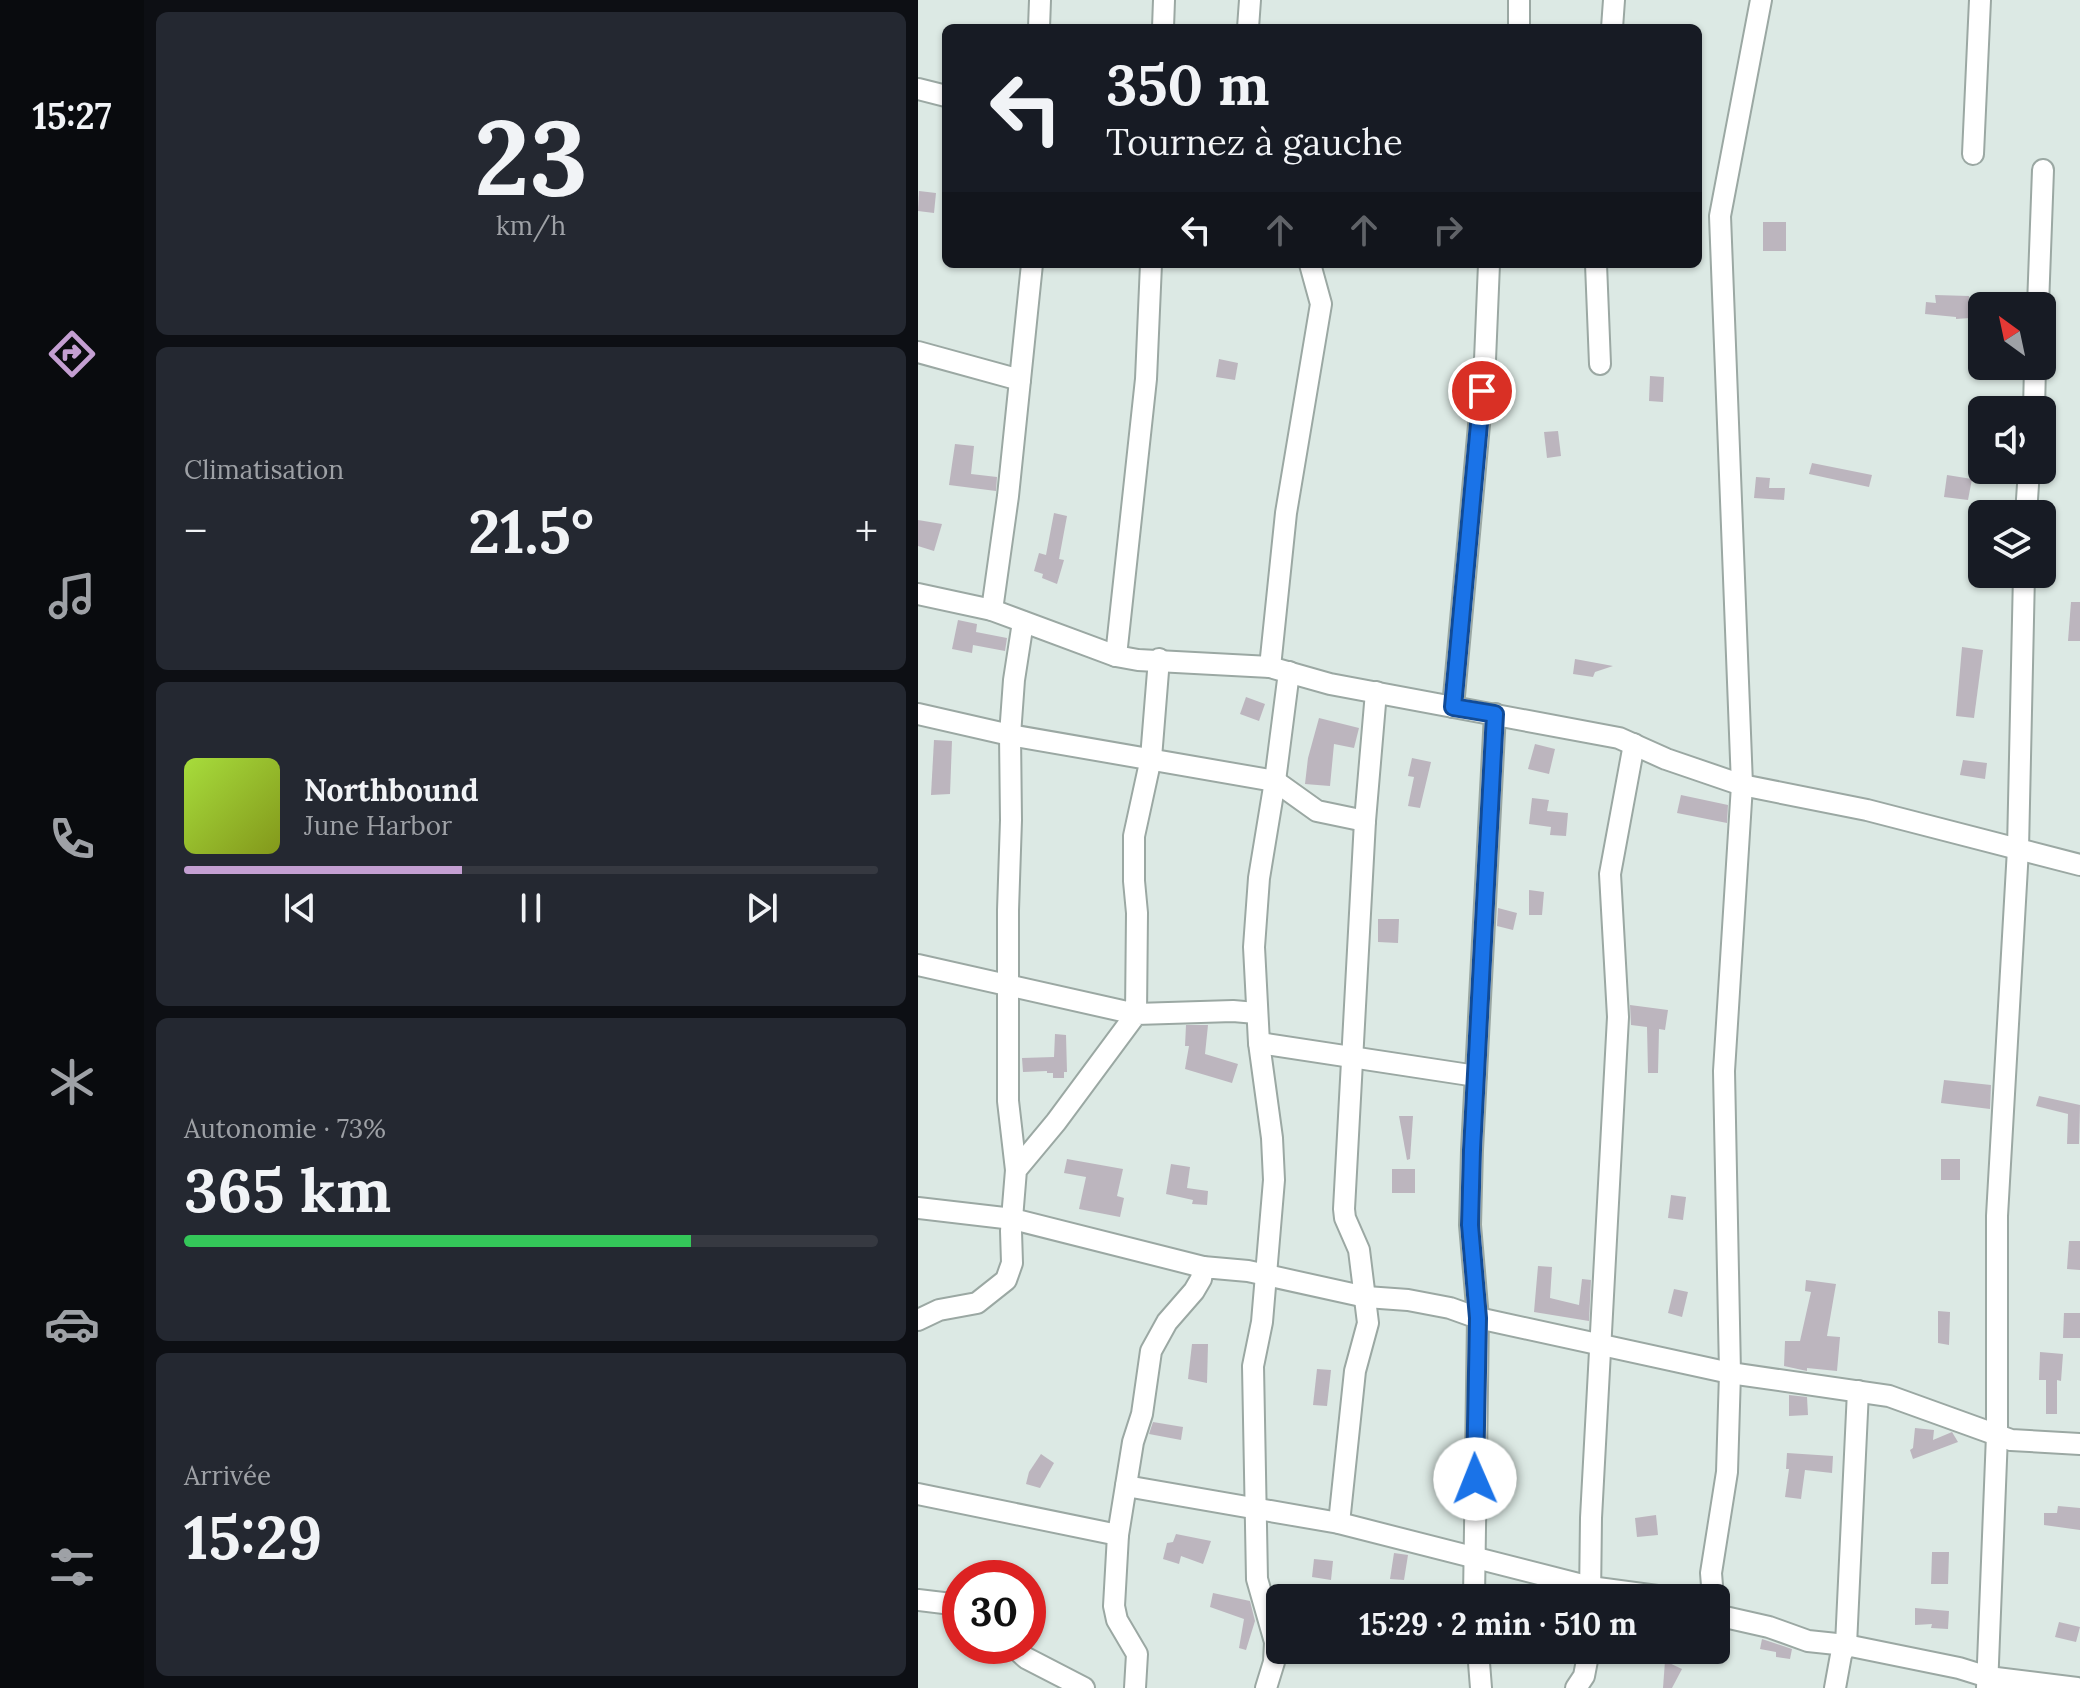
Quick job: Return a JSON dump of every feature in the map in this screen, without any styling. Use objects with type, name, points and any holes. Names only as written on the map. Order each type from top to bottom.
[{"type":"street","points":[[1039,24],[1040,0]]},
{"type":"street","points":[[1163,24],[1164,0]]},
{"type":"street","points":[[1248,24],[1250,0]]},
{"type":"street","points":[[1519,0],[1519,24]]},
{"type":"street","points":[[1612,24],[1614,0]]},
{"type":"street","points":[[1712,1584],[1727,1472],[1730,1373],[1724,1071],[1742,785],[1720,216],[1761,0]]},
{"type":"street","points":[[1973,154],[1980,0]]},
{"type":"street","points":[[918,89],[942,95]]},
{"type":"street","points":[[2039,292],[2043,170]]},
{"type":"street","points":[[992,610],[1008,496],[1032,268]]},
{"type":"street","points":[[1116,656],[1146,379],[1151,268]]},
{"type":"street","points":[[1266,1688],[1274,1662],[1275,1642],[1258,1590],[1253,1366],[1262,1322],[1274,1180],[1272,1138],[1256,1013],[1254,947],[1259,878],[1275,781],[1286,513],[1321,304],[1311,268]]},
{"type":"street","points":[[1453,707],[1485,360],[1489,268]]},
{"type":"street","points":[[1596,268],[1600,364]]},
{"type":"street","points":[[918,352],[1020,380]]},
{"type":"street","points":[[1987,1682],[1997,1435],[1997,1216],[2018,849],[2024,588]]},
{"type":"street","points":[[918,594],[992,610],[1116,656],[1279,670],[1376,692],[1619,738],[1666,759],[1742,785],[1867,810],[2080,865]]},
{"type":"street","points":[[918,1320],[939,1310],[977,1303],[1006,1280],[1012,1263],[1016,1170],[1008,1101],[1010,735],[1023,622]]},
{"type":"street","points":[[1016,1170],[1056,1122],[1136,1014],[1134,836],[1151,758],[1159,659]]},
{"type":"street","points":[[1339,1523],[1355,1371],[1368,1323],[1359,1250],[1344,1209],[1365,821],[1376,692]]},
{"type":"street","points":[[918,714],[1010,735],[1275,781],[1317,811],[1365,821]]},
{"type":"street","points":[[1474,1584],[1478,1318],[1470,1225],[1480,958],[1495,714]]},
{"type":"street","points":[[1590,1584],[1618,1017],[1610,874],[1634,744]]},
{"type":"street","points":[[918,965],[1136,1014],[1256,1013]]},
{"type":"street","points":[[1259,1043],[1476,1076]]},
{"type":"street","points":[[918,1208],[1013,1219],[1203,1267],[1248,1271],[1366,1297],[1408,1300],[1450,1308],[1478,1318],[1730,1373],[1889,1396],[2011,1440],[2080,1444]]},
{"type":"street","points":[[1135,1688],[1137,1654],[1115,1613],[1118,1535],[1133,1442],[1142,1414],[1151,1351],[1167,1322],[1194,1291],[1203,1267]]},
{"type":"street","points":[[1835,1688],[1846,1645],[1858,1391]]},
{"type":"street","points":[[1126,1486],[1339,1523],[1560,1584]]},
{"type":"street","points":[[918,1494],[1118,1535]]},
{"type":"street","points":[[918,1600],[942,1603]]},
{"type":"street","points":[[1730,1618],[1769,1627],[1808,1641],[1846,1645],[1959,1668],[1987,1682],[2077,1688]]},
{"type":"street","points":[[1038,1664],[1084,1688]]},
{"type":"street","points":[[1479,1664],[1481,1688]]},
{"type":"street","points":[[1576,1688],[1584,1676],[1586,1664]]},
{"type":"building","points":[[919,191],[936,193],[934,213],[918,211]]},
{"type":"building","points":[[1763,222],[1786,222],[1786,251],[1763,251]]},
{"type":"building","points":[[1935,295],[1968,296],[1968,318],[1925,314],[1926,302],[1936,303]]},
{"type":"building","points":[[1219,359],[1238,363],[1235,380],[1216,377]]},
{"type":"building","points":[[1650,376],[1664,377],[1663,402],[1649,401]]},
{"type":"building","points":[[1558,431],[1561,456],[1547,458],[1544,432]]},
{"type":"building","points":[[955,444],[974,446],[971,474],[997,477],[996,491],[949,485]]},
{"type":"building","points":[[1812,463],[1872,475],[1869,487],[1809,474]]},
{"type":"building","points":[[1947,475],[1968,478],[1968,484],[1971,484],[1968,500],[1944,497]]},
{"type":"building","points":[[1756,477],[1770,478],[1769,488],[1785,488],[1784,500],[1754,498]]},
{"type":"building","points":[[1054,513],[1067,516],[1059,559],[1064,560],[1057,584],[1034,571],[1039,553],[1046,555]]},
{"type":"building","points":[[918,520],[942,524],[934,551],[918,546]]},
{"type":"building","points":[[2071,602],[2080,602],[2080,641],[2068,641]]},
{"type":"building","points":[[958,620],[977,624],[976,632],[1007,638],[1005,651],[973,645],[972,653],[952,649]]},
{"type":"building","points":[[1962,647],[1983,650],[1974,718],[1956,716]]},
{"type":"building","points":[[1575,659],[1613,666],[1595,672],[1593,677],[1573,674]]},
{"type":"building","points":[[1246,697],[1265,704],[1259,721],[1240,714]]},
{"type":"building","points":[[1319,718],[1359,728],[1354,748],[1334,744],[1330,786],[1305,784],[1308,758]]},
{"type":"building","points":[[934,740],[952,741],[950,794],[931,795]]},
{"type":"building","points":[[1535,744],[1555,749],[1549,774],[1528,769]]},
{"type":"building","points":[[1412,758],[1431,762],[1420,808],[1408,806],[1414,777],[1408,776]]},
{"type":"building","points":[[1963,760],[1987,763],[1985,779],[1960,775]]},
{"type":"building","points":[[1681,795],[1728,805],[1727,823],[1677,813]]},
{"type":"building","points":[[1532,798],[1549,800],[1547,811],[1568,813],[1566,836],[1550,835],[1551,827],[1529,824]]},
{"type":"building","points":[[1529,890],[1544,892],[1542,915],[1529,915]]},
{"type":"building","points":[[1498,908],[1517,913],[1513,930],[1497,926]]},
{"type":"building","points":[[1378,919],[1399,919],[1398,943],[1378,942]]},
{"type":"building","points":[[1630,1005],[1668,1010],[1665,1030],[1659,1029],[1658,1073],[1648,1073],[1647,1027],[1631,1025]]},
{"type":"building","points":[[1186,1025],[1208,1025],[1205,1054],[1238,1064],[1232,1083],[1185,1069],[1189,1046],[1185,1046]]},
{"type":"building","points":[[1055,1034],[1066,1035],[1067,1072],[1064,1072],[1064,1078],[1053,1078],[1053,1073],[1047,1071],[1023,1072],[1022,1058],[1054,1057]]},
{"type":"building","points":[[1944,1080],[1991,1085],[1990,1109],[1941,1103]]},
{"type":"building","points":[[2039,1096],[2080,1105],[2079,1144],[2067,1144],[2068,1114],[2036,1106]]},
{"type":"building","points":[[1399,1116],[1413,1116],[1410,1159],[1407,1160]]},
{"type":"building","points":[[1067,1159],[1123,1169],[1117,1196],[1124,1198],[1120,1217],[1079,1209],[1086,1177],[1064,1173]]},
{"type":"building","points":[[1941,1159],[1960,1159],[1960,1180],[1941,1180]]},
{"type":"building","points":[[1171,1164],[1190,1167],[1187,1188],[1208,1191],[1207,1205],[1192,1204],[1193,1200],[1166,1194]]},
{"type":"building","points":[[1392,1169],[1415,1169],[1415,1193],[1392,1193]]},
{"type":"building","points":[[1671,1195],[1686,1197],[1683,1220],[1668,1218]]},
{"type":"building","points":[[2069,1241],[2080,1241],[2080,1270],[2067,1269]]},
{"type":"building","points":[[1538,1266],[1552,1267],[1550,1298],[1579,1305],[1582,1279],[1591,1280],[1589,1321],[1534,1312]]},
{"type":"building","points":[[1806,1280],[1836,1284],[1827,1336],[1840,1337],[1837,1371],[1807,1368],[1807,1371],[1784,1366],[1785,1341],[1800,1341],[1811,1292],[1805,1291]]},
{"type":"building","points":[[1674,1289],[1688,1292],[1682,1317],[1668,1313]]},
{"type":"building","points":[[1938,1311],[1950,1312],[1949,1345],[1938,1343]]},
{"type":"building","points":[[2064,1313],[2080,1313],[2080,1338],[2063,1338]]},
{"type":"building","points":[[1192,1344],[1208,1344],[1207,1383],[1188,1379]]},
{"type":"building","points":[[2040,1352],[2063,1354],[2061,1381],[2057,1380],[2057,1414],[2046,1414],[2046,1380],[2039,1380]]},
{"type":"building","points":[[1317,1369],[1331,1370],[1327,1406],[1313,1405]]},
{"type":"building","points":[[1789,1395],[1807,1397],[1808,1415],[1789,1416]]},
{"type":"building","points":[[1153,1422],[1183,1427],[1181,1440],[1149,1434]]},
{"type":"building","points":[[1915,1428],[1934,1430],[1933,1440],[1952,1432],[1958,1442],[1913,1459],[1910,1450],[1913,1448]]},
{"type":"building","points":[[1787,1453],[1833,1456],[1832,1473],[1805,1470],[1801,1499],[1785,1497],[1789,1469],[1786,1469]]},
{"type":"building","points":[[1041,1454],[1054,1463],[1040,1488],[1026,1484],[1029,1472]]},
{"type":"building","points":[[2058,1506],[2080,1508],[2080,1530],[2044,1525],[2044,1513],[2057,1513]]},
{"type":"building","points":[[1656,1515],[1658,1535],[1637,1537],[1635,1518]]},
{"type":"building","points":[[1176,1534],[1211,1541],[1203,1564],[1181,1556],[1179,1564],[1163,1559],[1167,1543],[1173,1542]]},
{"type":"building","points":[[1932,1552],[1949,1552],[1948,1584],[1931,1584]]},
{"type":"building","points":[[1394,1553],[1408,1555],[1404,1580],[1390,1579]]},
{"type":"building","points":[[1314,1559],[1333,1561],[1331,1580],[1312,1577]]},
{"type":"building","points":[[1213,1593],[1250,1601],[1255,1621],[1246,1650],[1239,1648],[1244,1619],[1210,1607]]},
{"type":"building","points":[[1915,1608],[1949,1611],[1948,1629],[1931,1628],[1932,1624],[1915,1625]]},
{"type":"building","points":[[2059,1622],[2080,1627],[2076,1642],[2055,1637]]},
{"type":"building","points":[[1762,1639],[1792,1649],[1790,1659],[1776,1657],[1776,1652],[1760,1649]]},
{"type":"building","points":[[1665,1664],[1682,1669],[1672,1688],[1663,1688]]},
{"type":"route","points":[[1475,1479],[1478,1318],[1470,1225],[1480,958],[1495,714],[1453,707],[1482,391]]}]
